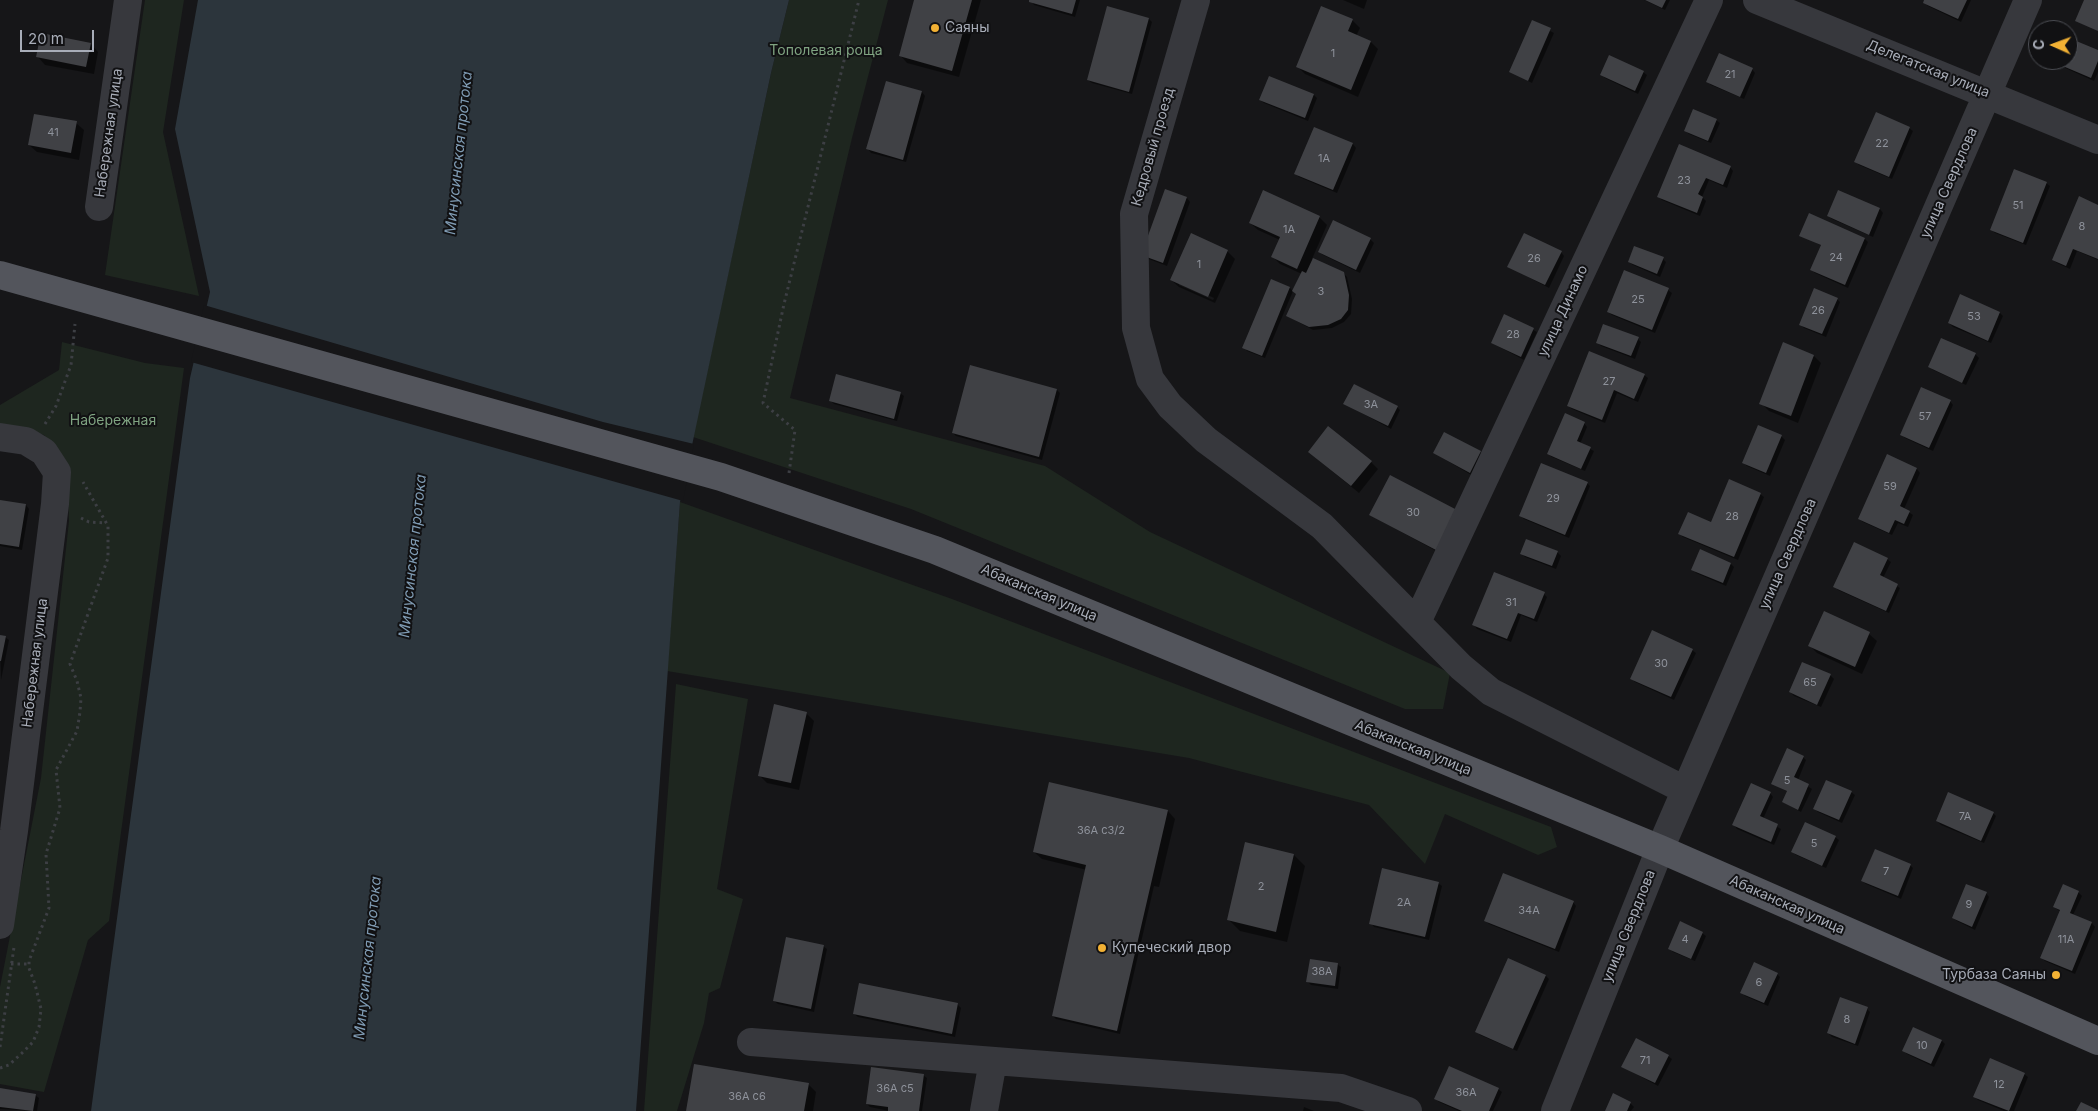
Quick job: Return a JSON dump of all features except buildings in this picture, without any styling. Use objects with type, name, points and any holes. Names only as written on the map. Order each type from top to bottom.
[{"type":"main road","name":"Абаканская улица","points":[[0,275],[721,478],[935,550],[1660,849],[2098,1040]]},
{"type":"street","name":"Набережная улица","points":[[99,207],[128,0]]},
{"type":"street","name":"Кедровый проезд","points":[[1196,0],[1134,214],[1136,328],[1150,379],[1170,406],[1206,440],[1322,526],[1418,622]]},
{"type":"street","name":"улица Динамо","points":[[1418,622],[1709,0]]},
{"type":"street","name":"Делегатская улица","points":[[1757,0],[2098,140]]},
{"type":"street","name":"улица Свердлова","points":[[1555,1111],[1685,790],[2028,0]]},
{"type":"street","name":"Набережная улица","points":[[0,437],[26,441],[44,452],[56,472],[55,504],[7,830],[0,925]]},
{"type":"street","points":[[1418,622],[1461,667],[1491,692],[1685,790]]},
{"type":"street","points":[[751,1042],[1342,1088],[1408,1111]]},
{"type":"street","points":[[984,1111],[993,1061]]},
{"type":"path","points":[[785,498],[795,430],[763,404],[784,304],[859,0]]},
{"type":"path","points":[[43,426],[56,406],[71,365],[75,323]]},
{"type":"path","points":[[0,1068],[9,1065],[22,1053],[32,1042],[39,1027],[41,1009],[29,964],[49,908],[46,854],[60,808],[56,770],[77,731],[80,712],[81,698],[77,680],[70,664],[108,558],[109,540],[106,523],[79,474]]},
{"type":"path","points":[[81,518],[89,522],[106,523]]},
{"type":"path","points":[[62,663],[70,664]]},
{"type":"path","points":[[11,964],[29,964]]},
{"type":"green space","points":[[145,0],[184,0],[163,132],[199,296],[105,275]]},
{"type":"green space","name":"Тополевая роща","points":[[789,0],[888,0],[852,138],[790,398],[1045,466],[1150,532],[1450,673],[1443,709],[1405,709],[911,509],[693,437],[771,73]]},
{"type":"green space","name":"Набережная","points":[[62,342],[145,363],[184,368],[109,921],[88,940],[44,1092],[0,1084],[0,987],[41,778],[69,521],[67,468],[44,435],[0,425],[0,405],[59,370]]},
{"type":"green space","points":[[680,502],[952,599],[1551,827],[1557,847],[1538,855],[1445,814],[1425,864],[1369,805],[1189,758],[667,671]]},
{"type":"green space","points":[[676,684],[748,699],[717,889],[743,899],[720,988],[709,993],[704,1023],[677,1111],[644,1111]]},
{"type":"water","name":"Минусинская протока","points":[[198,0],[789,0],[771,73],[680,502],[636,1111],[91,1111],[190,378],[210,292],[175,129]]},
{"type":"pier","points":[[204,305],[603,422],[694,444],[683,501],[191,362]]},
{"type":"place","name":"Саяны","points":[[935,28]]},
{"type":"place","name":"Купеческий двор","points":[[1102,948]]},
{"type":"place","name":"Турбаза Саяны","points":[[2056,975]]}]
